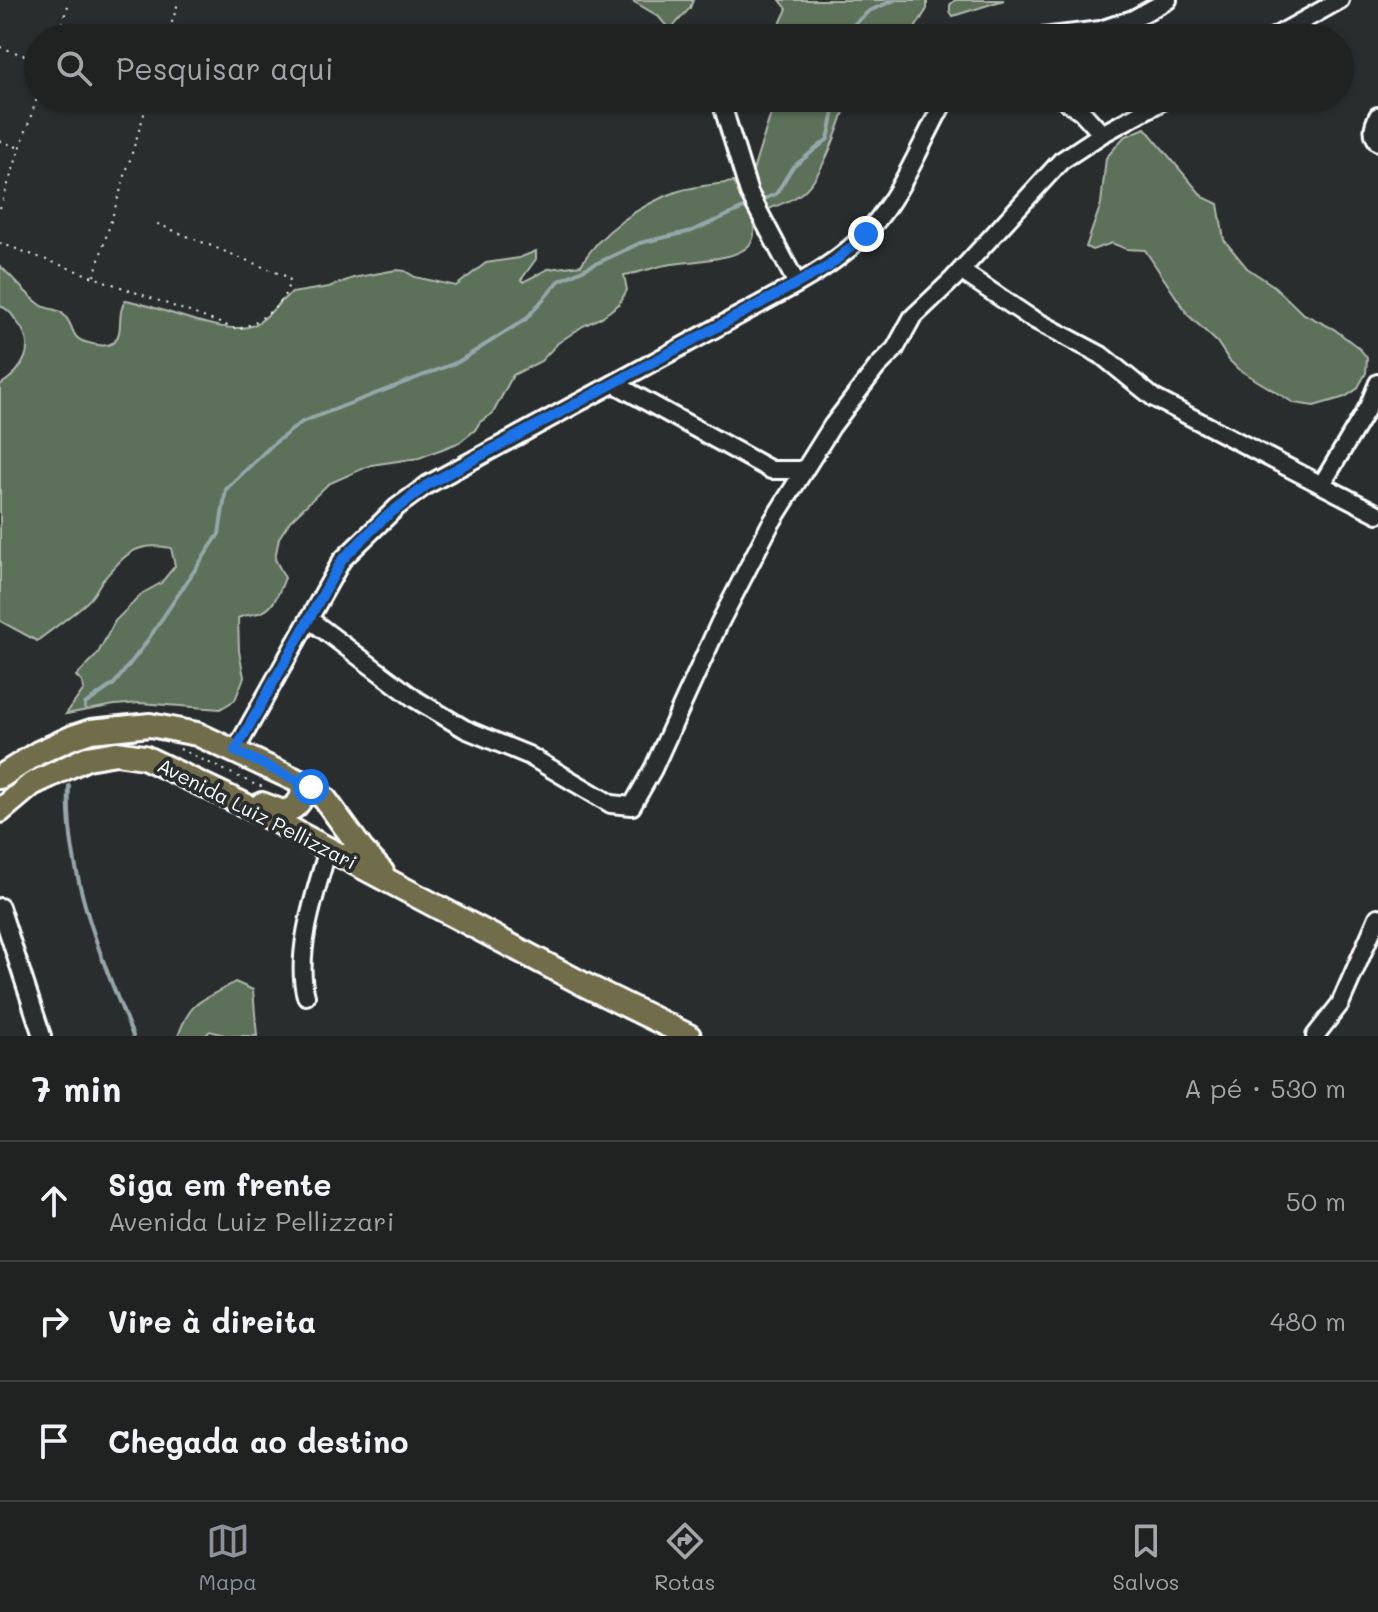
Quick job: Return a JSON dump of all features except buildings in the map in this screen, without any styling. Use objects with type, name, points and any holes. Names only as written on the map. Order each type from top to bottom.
[{"type":"main road","name":"Avenida Luiz Pellizzari","points":[[0,777],[38,753],[91,731],[134,725],[186,730],[302,782],[325,799],[386,878]]},
{"type":"main road","name":"Avenida Luiz Pellizzari","points":[[2,814],[40,779],[96,755],[125,753],[160,763],[689,1036]]},
{"type":"main road","points":[[245,805],[259,802],[283,812],[288,811],[302,798],[302,782]]},
{"type":"street","points":[[1118,24],[1168,0]]},
{"type":"street","points":[[1297,24],[1340,0]]},
{"type":"street","points":[[724,112],[749,193],[797,284]]},
{"type":"street","points":[[235,751],[342,560],[397,507],[427,485],[797,284],[842,256],[879,220],[901,189],[939,112]]},
{"type":"street","points":[[1082,112],[1102,134]]},
{"type":"street","points":[[309,619],[415,699],[465,729],[528,755],[611,804],[632,806],[653,769],[726,610],[770,525],[832,426],[877,367],[895,349],[912,318],[961,271],[1061,161],[1142,112]]},
{"type":"street","points":[[1378,116],[1373,125],[1378,142]]},
{"type":"street","points":[[961,271],[1029,317],[1101,355],[1154,398],[1378,514]]},
{"type":"street","points":[[1322,484],[1378,383]]},
{"type":"street","points":[[615,384],[771,470],[803,470]]},
{"type":"street","points":[[306,996],[301,978],[304,954],[328,849]]},
{"type":"street","points":[[0,907],[42,1036]]},
{"type":"street","points":[[1315,1036],[1340,1004],[1378,917]]},
{"type":"path","points":[[62,24],[70,0]]},
{"type":"path","points":[[171,24],[179,0]]},
{"type":"path","points":[[0,47],[24,55]]},
{"type":"path","points":[[0,208],[32,112]]},
{"type":"path","points":[[93,278],[145,112]]},
{"type":"path","points":[[0,141],[20,148]]},
{"type":"path","points":[[0,243],[239,330],[269,315],[287,295],[290,278],[155,223]]},
{"type":"path","points":[[160,763],[168,748],[175,747],[258,786],[269,786],[278,771]]},
{"type":"green space","points":[[631,0],[693,0],[675,24],[665,24],[658,16]]},
{"type":"green space","points":[[780,0],[927,0],[927,9],[918,24],[780,24],[787,9]]},
{"type":"green space","points":[[955,0],[1004,0],[953,16],[950,5]]},
{"type":"green space","points":[[771,112],[844,112],[823,164],[799,195],[764,211],[751,177]]},
{"type":"green space","points":[[1145,128],[1203,197],[1218,204],[1224,240],[1247,268],[1274,286],[1302,313],[1334,329],[1360,349],[1367,358],[1366,373],[1357,389],[1345,397],[1314,406],[1294,403],[1238,369],[1229,360],[1217,342],[1188,315],[1145,250],[1126,249],[1112,243],[1092,250],[1086,247],[1101,204],[1106,158],[1124,137]]},
{"type":"green space","points":[[733,182],[754,226],[753,239],[746,248],[733,255],[624,275],[627,290],[619,304],[558,343],[541,361],[513,375],[493,413],[460,442],[419,458],[371,465],[328,484],[290,521],[279,538],[275,559],[285,578],[268,609],[238,618],[244,677],[235,700],[220,709],[140,703],[66,714],[84,689],[76,676],[97,655],[115,621],[143,593],[161,583],[175,566],[171,548],[148,547],[124,557],[87,602],[37,641],[0,621],[0,385],[21,365],[27,341],[10,313],[0,306],[0,266],[43,307],[63,314],[81,340],[107,345],[118,337],[121,310],[126,300],[192,320],[242,328],[260,322],[292,293],[396,270],[456,286],[486,263],[519,258],[536,251],[536,259],[521,280],[523,282],[548,269],[581,265],[599,242],[622,221],[662,198],[689,188]]},
{"type":"green space","points":[[235,982],[253,990],[257,1036],[228,1036],[210,1031],[205,1036],[178,1036],[193,1007]]},
{"type":"waterway","points":[[854,24],[869,11],[895,0]]},
{"type":"waterway","points":[[764,199],[776,194],[792,168],[828,139],[834,112]]},
{"type":"waterway","points":[[85,708],[85,704],[114,684],[143,647],[219,534],[226,489],[272,445],[302,422],[458,362],[526,319],[559,281],[640,243],[692,231],[746,207]]},
{"type":"waterway","points":[[69,786],[69,818],[79,882],[98,945],[133,1036]]},
{"type":"route","points":[[311,787],[235,751],[342,560],[368,532],[427,485],[829,266],[866,234]]}]
